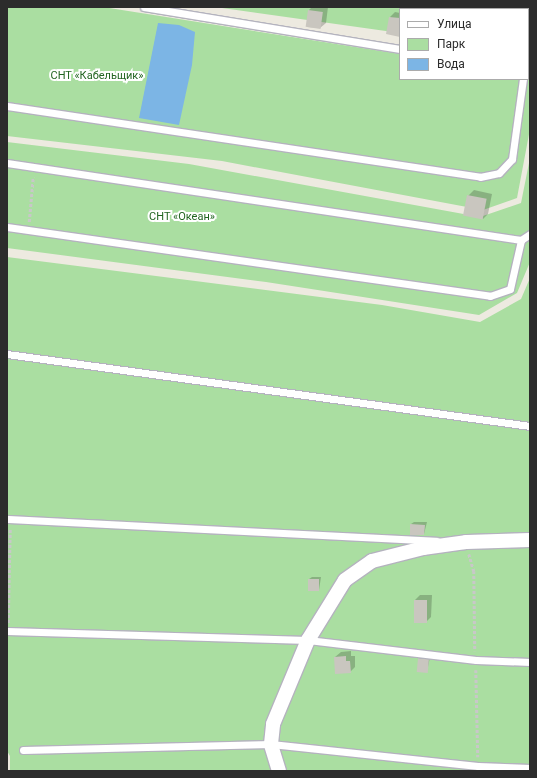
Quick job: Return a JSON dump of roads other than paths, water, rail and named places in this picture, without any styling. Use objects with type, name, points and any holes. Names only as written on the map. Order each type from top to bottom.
[{"type":"street","points":[[280,771],[271,744],[273,724],[308,640],[345,580],[372,561],[423,548],[466,542],[530,540]]},
{"type":"lane","points":[[144,7],[399,49]]},
{"type":"lane","points":[[7,106],[480,177],[499,173],[512,159],[523,80]]},
{"type":"lane","points":[[7,163],[521,240],[530,234]]},
{"type":"lane","points":[[7,227],[490,296],[510,289],[521,240]]},
{"type":"lane","points":[[7,354],[530,426]]},
{"type":"lane","points":[[8,520],[466,542]]},
{"type":"lane","points":[[7,631],[308,640],[476,660],[530,662]]},
{"type":"lane","points":[[23,750],[271,744],[478,766],[530,768]]},
{"type":"water","points":[[158,23],[179,25],[195,32],[192,65],[179,125],[139,118]]},
{"type":"park label","name":"СНТ «Кабельщик»","points":[[97,76]]},
{"type":"park label","name":"СНТ «Океан»","points":[[182,217]]}]
